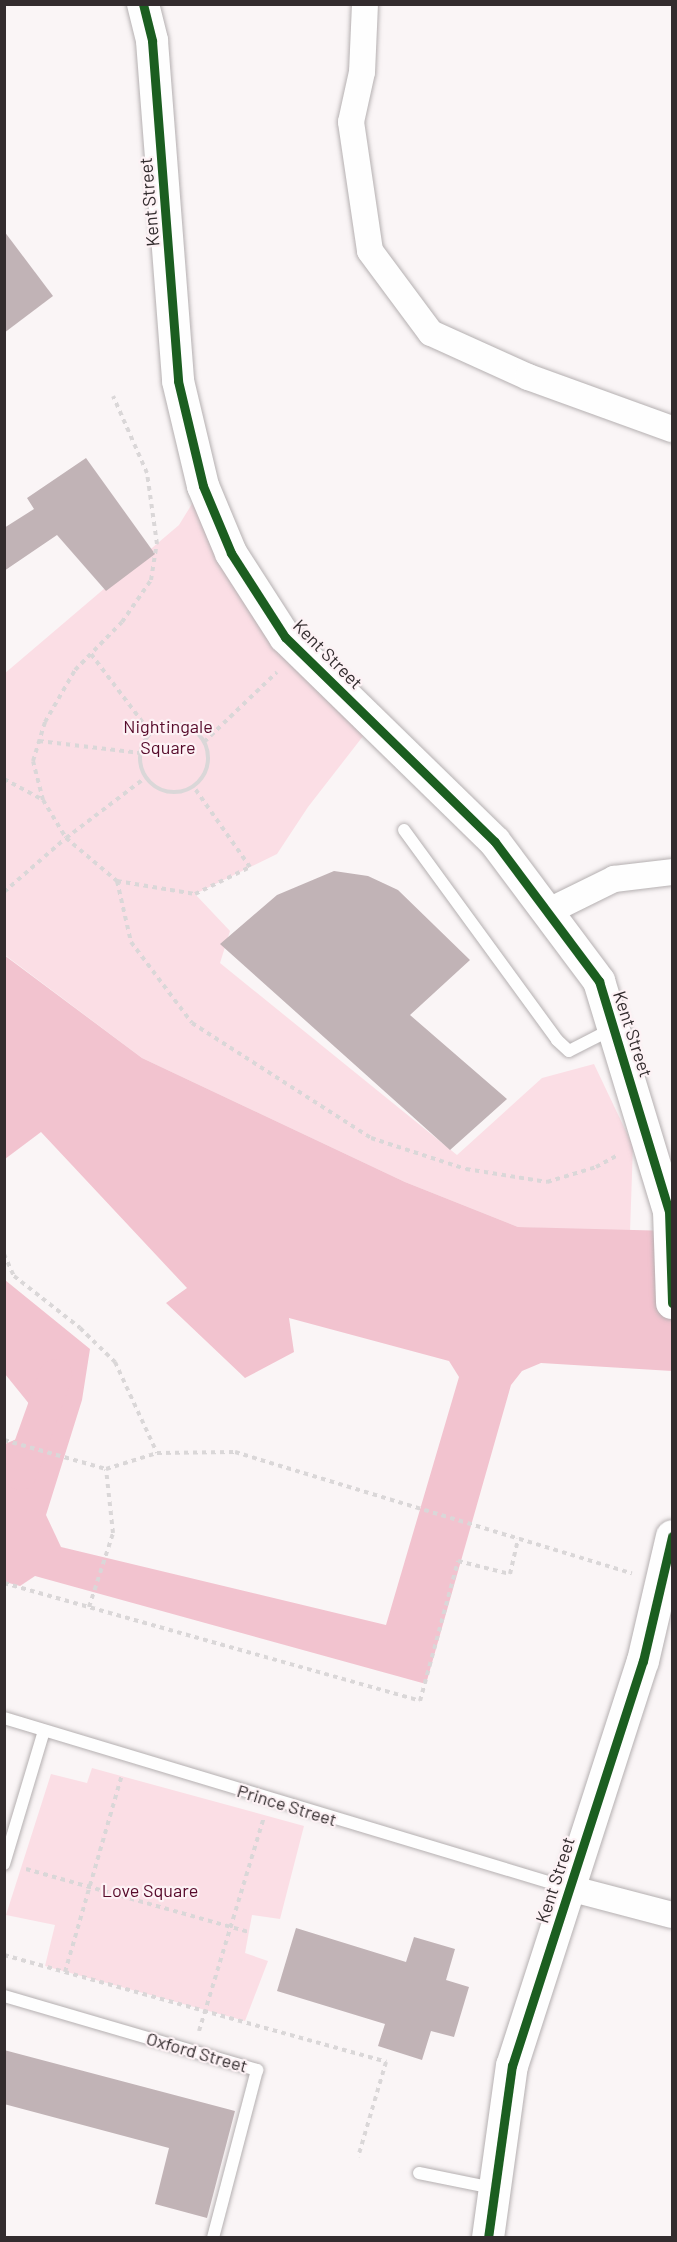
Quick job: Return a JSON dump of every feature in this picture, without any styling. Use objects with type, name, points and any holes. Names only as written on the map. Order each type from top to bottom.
[{"type":"street","name":"Kent Street","points":[[143,4],[152,41],[178,381],[200,474],[231,553],[285,637],[495,842],[599,981],[616,1028],[669,1211],[672,1303]]},
{"type":"street","points":[[365,4],[362,72],[351,122],[370,251],[431,333],[539,381],[672,429]]},
{"type":"street","points":[[547,912],[614,879],[672,872]]},
{"type":"street","name":"Kent Street","points":[[488,2238],[493,2188],[512,2066],[643,1661],[672,1536]]},
{"type":"street","points":[[569,1888],[672,1915]]},
{"type":"lane","points":[[404,831],[568,1051],[616,1028]]},
{"type":"lane","name":"Prince Street","points":[[4,1718],[569,1888]]},
{"type":"lane","points":[[5,1863],[44,1731]]},
{"type":"lane","name":"Oxford Street","points":[[4,1996],[257,2070],[213,2238]]},
{"type":"lane","points":[[419,2173],[493,2188]]},
{"type":"path","points":[[113,396],[147,473],[157,544],[151,580],[122,621],[75,670],[39,741],[33,761],[43,800],[66,838],[117,881],[195,894],[250,867],[193,786]]},
{"type":"path","points":[[204,742],[300,650]]},
{"type":"path","points":[[91,654],[150,732]]},
{"type":"path","points":[[169,724],[180,724],[198,734],[204,742],[208,761],[193,786],[173,792],[162,790],[146,777],[140,753],[150,732],[169,724]]},
{"type":"path","points":[[39,741],[140,753]]},
{"type":"path","points":[[4,892],[66,838],[146,777]]},
{"type":"path","points":[[4,779],[43,800]]},
{"type":"path","points":[[117,881],[131,942],[192,1023],[371,1138],[466,1168],[548,1182],[596,1167],[624,1152]]},
{"type":"path","points":[[4,1254],[14,1276],[80,1328],[115,1362],[157,1453]]},
{"type":"path","points":[[4,1440],[106,1469],[157,1453],[235,1452],[662,1582]]},
{"type":"path","points":[[89,1607],[113,1533],[106,1469]]},
{"type":"path","points":[[4,1583],[420,1701],[458,1561],[510,1574],[518,1539]]},
{"type":"path","points":[[65,1971],[128,1756]]},
{"type":"path","points":[[193,2051],[269,1799]]},
{"type":"path","points":[[5,1863],[248,1932]]},
{"type":"path","points":[[4,1955],[386,2062],[358,2157]]},
{"type":"green space","name":"Nightingale Square","points":[[203,486],[231,553],[374,722],[308,807],[277,854],[195,894],[230,931],[220,963],[457,1155],[542,1078],[594,1064],[633,1146],[630,1232],[518,1227],[405,1182],[142,1058],[5,955],[4,674],[179,525]]},
{"type":"green space","name":"Love Square","points":[[92,1768],[304,1826],[280,1919],[252,1915],[245,1953],[268,1961],[245,2021],[45,1966],[55,1925],[6,1915],[51,1774],[87,1783]]},
{"type":"shaded area","points":[[4,955],[142,1058],[405,1182],[518,1227],[672,1231],[672,1371],[541,1363],[522,1371],[511,1385],[426,1684],[35,1576],[20,1586],[5,1582],[5,1444],[47,1426],[5,1374],[5,1280],[90,1349],[82,1400],[46,1515],[61,1547],[386,1625],[459,1377],[449,1361],[289,1318],[294,1352],[245,1378],[166,1303],[187,1288],[41,1132],[5,1159]]},
{"type":"building","points":[[4,231],[53,296],[4,333]]},
{"type":"building","points":[[86,458],[155,554],[106,591],[57,535],[4,571],[4,528],[34,509],[27,498]]},
{"type":"building","points":[[334,871],[368,876],[398,890],[470,960],[410,1015],[507,1099],[450,1150],[220,944],[277,895]]},
{"type":"building","points":[[296,1928],[406,1962],[414,1937],[455,1949],[446,1980],[469,1987],[454,2037],[431,2031],[422,2060],[378,2046],[385,2024],[277,1991]]},
{"type":"building","points":[[4,2050],[235,2111],[207,2218],[155,2204],[169,2148],[4,2104]]},
{"type":"waterway","points":[[20,1473],[55,1375]]},
{"type":"cycle path","points":[[143,4],[152,41],[178,381],[203,486],[231,553],[285,637],[495,842],[599,981],[669,1211],[672,1303]]},
{"type":"cycle path","points":[[488,2238],[512,2066],[643,1661],[672,1536]]}]
